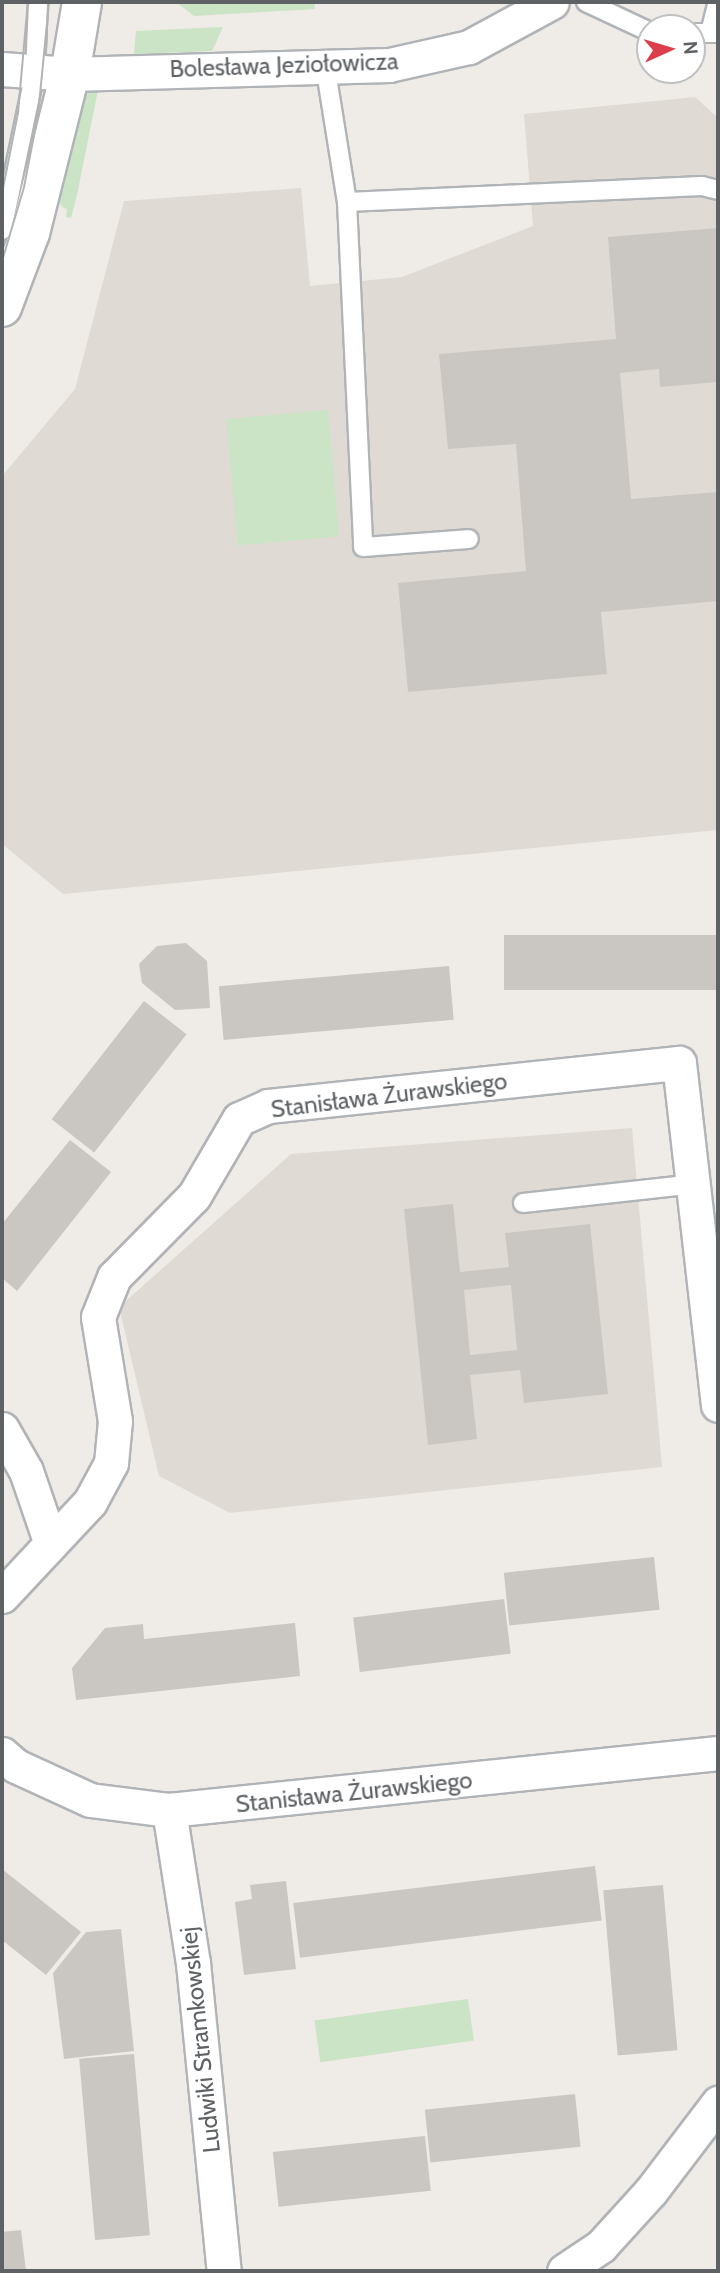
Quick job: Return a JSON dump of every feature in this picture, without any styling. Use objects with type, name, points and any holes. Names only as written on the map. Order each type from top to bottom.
[{"type":"street","points":[[2,307],[30,233],[52,73],[82,2]]},
{"type":"street","name":"Bolesława Jeziołowicza","points":[[2,69],[52,73],[389,65],[469,47],[552,2]]},
{"type":"street","name":"Stanisława Żurawskiego","points":[[2,1596],[50,1541],[90,1503],[111,1463],[115,1421],[98,1317],[114,1278],[194,1195],[239,1119],[268,1107],[679,1063],[695,1184],[718,1405]]},
{"type":"street","points":[[2,1429],[26,1471],[50,1541]]},
{"type":"street","name":"Stanisława Żurawskiego","points":[[2,1755],[16,1766],[90,1800],[169,1810],[718,1753]]},
{"type":"street","name":"Ludwiki Stramkowskiej","points":[[169,1810],[193,1963],[224,2271]]},
{"type":"street","points":[[564,2271],[601,2246],[626,2219],[718,2103]]},
{"type":"lane","points":[[2,230],[52,73],[38,2]]},
{"type":"lane","points":[[586,2],[636,25]]},
{"type":"lane","points":[[714,33],[718,2]]},
{"type":"lane","points":[[325,65],[347,202],[363,547],[469,539]]},
{"type":"lane","points":[[347,202],[702,186],[718,190]]},
{"type":"lane","points":[[523,1203],[695,1184]]},
{"type":"shaded area","points":[[695,97],[718,118],[718,830],[63,894],[2,844],[2,476],[75,389],[124,201],[301,188],[310,286],[402,277],[533,226],[524,114]]},
{"type":"shaded area","points":[[632,1128],[662,1467],[230,1513],[159,1476],[119,1307],[291,1154]]},
{"type":"green space","points":[[176,2],[314,2],[315,9],[194,16]]},
{"type":"green space","points":[[223,27],[212,51],[134,54],[136,31]]},
{"type":"green space","points":[[98,90],[77,195],[71,218],[66,217],[67,209],[62,207],[52,187],[84,95]]},
{"type":"green space","points":[[328,410],[339,537],[237,545],[226,419]]},
{"type":"green space","points":[[468,1999],[474,2041],[320,2062],[315,2021]]},
{"type":"building","points":[[718,228],[718,382],[660,387],[659,369],[620,373],[631,499],[718,492],[718,601],[601,612],[607,674],[408,692],[398,583],[526,571],[516,444],[448,449],[439,354],[616,339],[608,237]]},
{"type":"building","points":[[504,935],[718,935],[718,990],[504,990]]},
{"type":"building","points":[[186,943],[207,961],[210,1008],[175,1010],[142,983],[139,964],[157,946]]},
{"type":"building","points":[[449,966],[454,1020],[224,1040],[219,986]]},
{"type":"building","points":[[144,1001],[187,1034],[94,1152],[52,1119]]},
{"type":"building","points":[[70,1140],[111,1172],[17,1291],[2,1278],[2,1224]]},
{"type":"building","points":[[453,1204],[460,1272],[509,1267],[505,1233],[590,1224],[608,1394],[524,1403],[520,1370],[470,1375],[477,1439],[428,1445],[404,1209]],"holes":[[[511,1285],[517,1350],[470,1355],[464,1290]]]},
{"type":"building","points":[[654,1557],[660,1610],[509,1625],[504,1573]]},
{"type":"building","points":[[504,1599],[511,1654],[360,1672],[353,1618]]},
{"type":"building","points":[[295,1623],[300,1676],[76,1700],[72,1668],[105,1628],[143,1624],[144,1639]]},
{"type":"building","points":[[595,1866],[602,1921],[300,1958],[293,1903]]},
{"type":"building","points":[[2,1869],[81,1932],[46,1975],[2,1940]]},
{"type":"building","points":[[286,1881],[296,1969],[244,1975],[235,1902],[252,1899],[250,1885]]},
{"type":"building","points":[[663,1885],[677,2050],[618,2056],[603,1890]]},
{"type":"building","points":[[121,1929],[134,2051],[64,2059],[53,1973],[86,1932]]},
{"type":"building","points":[[134,2054],[150,2235],[95,2240],[79,2059]]},
{"type":"building","points":[[575,2094],[581,2147],[430,2162],[425,2110]]},
{"type":"building","points":[[425,2136],[431,2191],[279,2207],[273,2152]]},
{"type":"building","points":[[21,2230],[26,2271],[2,2271],[2,2232]]},
{"type":"tram line","points":[[2,193],[18,113],[28,2]]},
{"type":"tram line","points":[[2,261],[24,187],[38,115],[49,2]]}]
